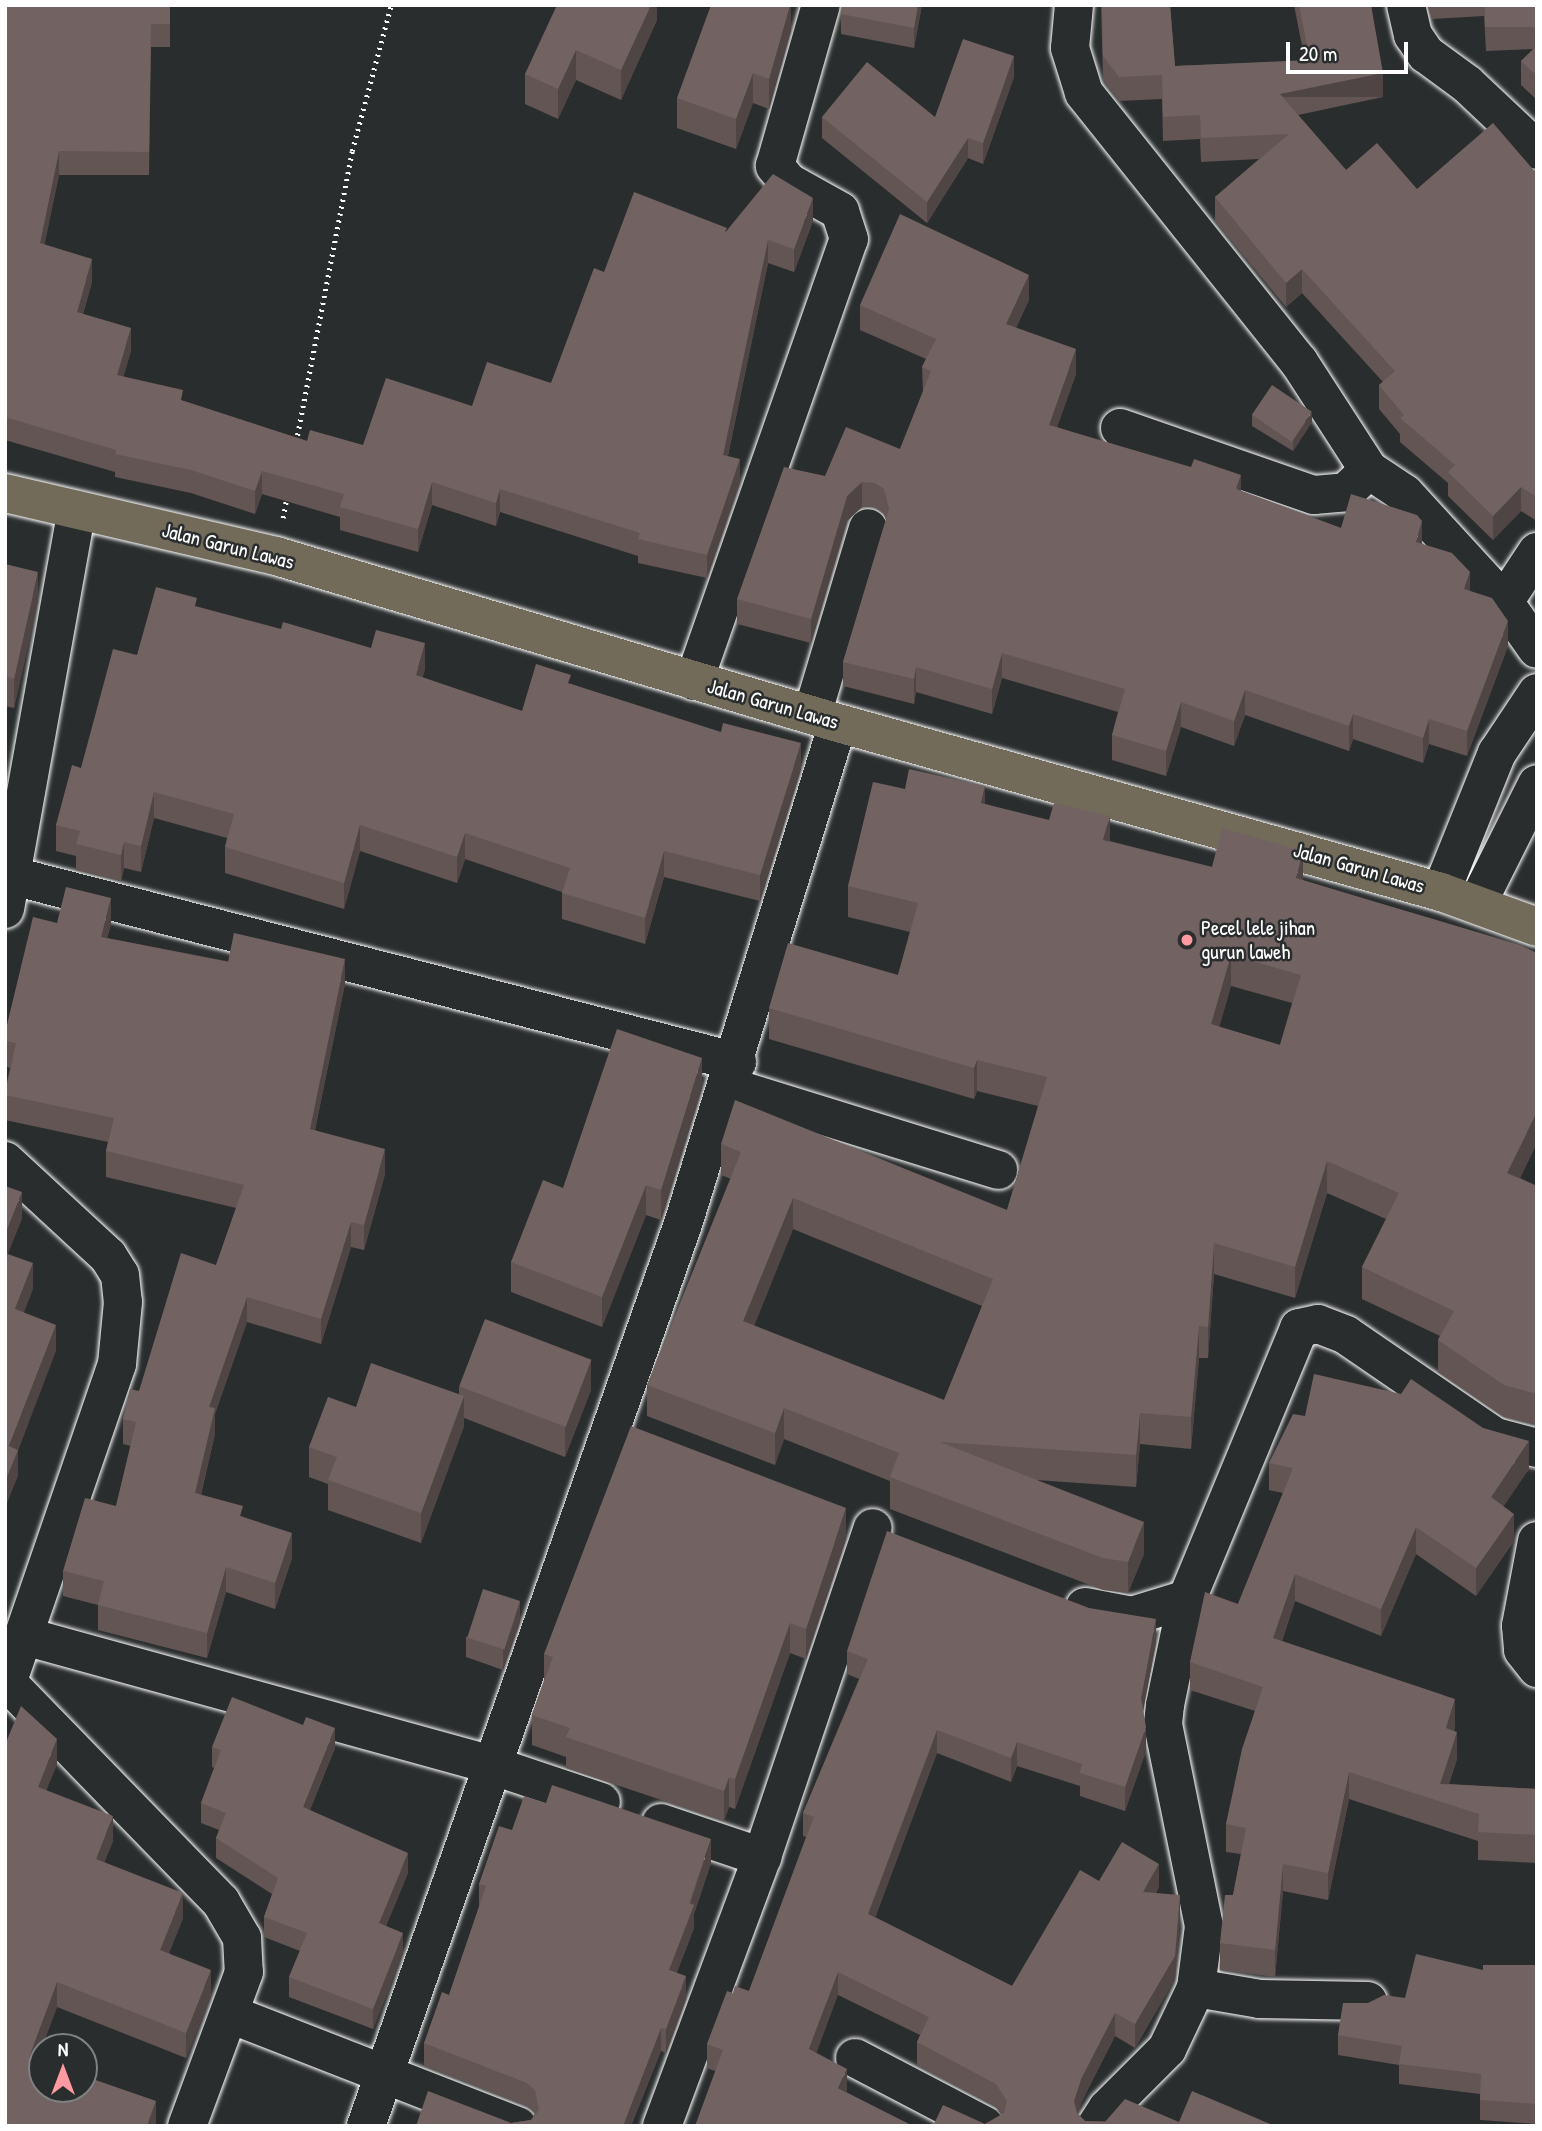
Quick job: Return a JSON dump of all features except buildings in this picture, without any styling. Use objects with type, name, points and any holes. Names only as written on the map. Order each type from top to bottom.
[{"type":"main road","name":"Jalan Garun Lawas","points":[[5,494],[276,556],[825,719],[1441,892],[1537,927]]},
{"type":"street","points":[[694,681],[849,239],[840,211],[788,182],[775,166],[821,5]]},
{"type":"street","points":[[1074,5],[1070,48],[1084,93],[1299,362],[1369,470],[1405,494],[1504,602],[1537,649]]},
{"type":"street","points":[[1406,5],[1413,35],[1426,54],[1467,84],[1537,150]]},
{"type":"street","points":[[1121,428],[1314,495],[1346,492],[1369,470]]},
{"type":"street","points":[[77,510],[7,886],[732,1074],[998,1170]]},
{"type":"street","points":[[366,2126],[612,1426],[732,1074],[825,719],[868,528]]},
{"type":"street","points":[[1504,602],[1537,552]]},
{"type":"street","points":[[1441,892],[1497,752],[1537,692]]},
{"type":"street","points":[[1477,904],[1537,784]]},
{"type":"street","points":[[5,1161],[108,1256],[122,1286],[123,1335],[117,1364],[21,1610],[6,1686],[233,1919],[242,1938],[244,1972],[187,2126]]},
{"type":"street","points":[[1096,2126],[1107,2109],[1167,2049],[1196,1988],[1204,1926],[1164,1724],[1187,1599],[1297,1331],[1307,1323],[1346,1335],[1495,1437],[1537,1448]]},
{"type":"street","points":[[612,1426],[652,1441]]},
{"type":"street","points":[[834,1513],[911,1542]]},
{"type":"street","points":[[662,2126],[762,1857],[873,1528]]},
{"type":"street","points":[[1537,1541],[1521,1626],[1523,1650],[1537,1668]]},
{"type":"street","points":[[1048,1594],[1097,1611],[1132,1616],[1187,1599]]},
{"type":"street","points":[[21,1610],[762,1857]]},
{"type":"street","points":[[1196,1988],[1261,1999],[1368,2001]]},
{"type":"street","points":[[230,2014],[518,2126]]},
{"type":"street","points":[[855,2058],[985,2126]]},
{"type":"path","points":[[295,449],[352,151],[391,5]]},
{"type":"path","points":[[276,556],[288,489]]},
{"type":"place","name":"Pecel lele jihan gurun laweh","points":[[1187,940]]}]
